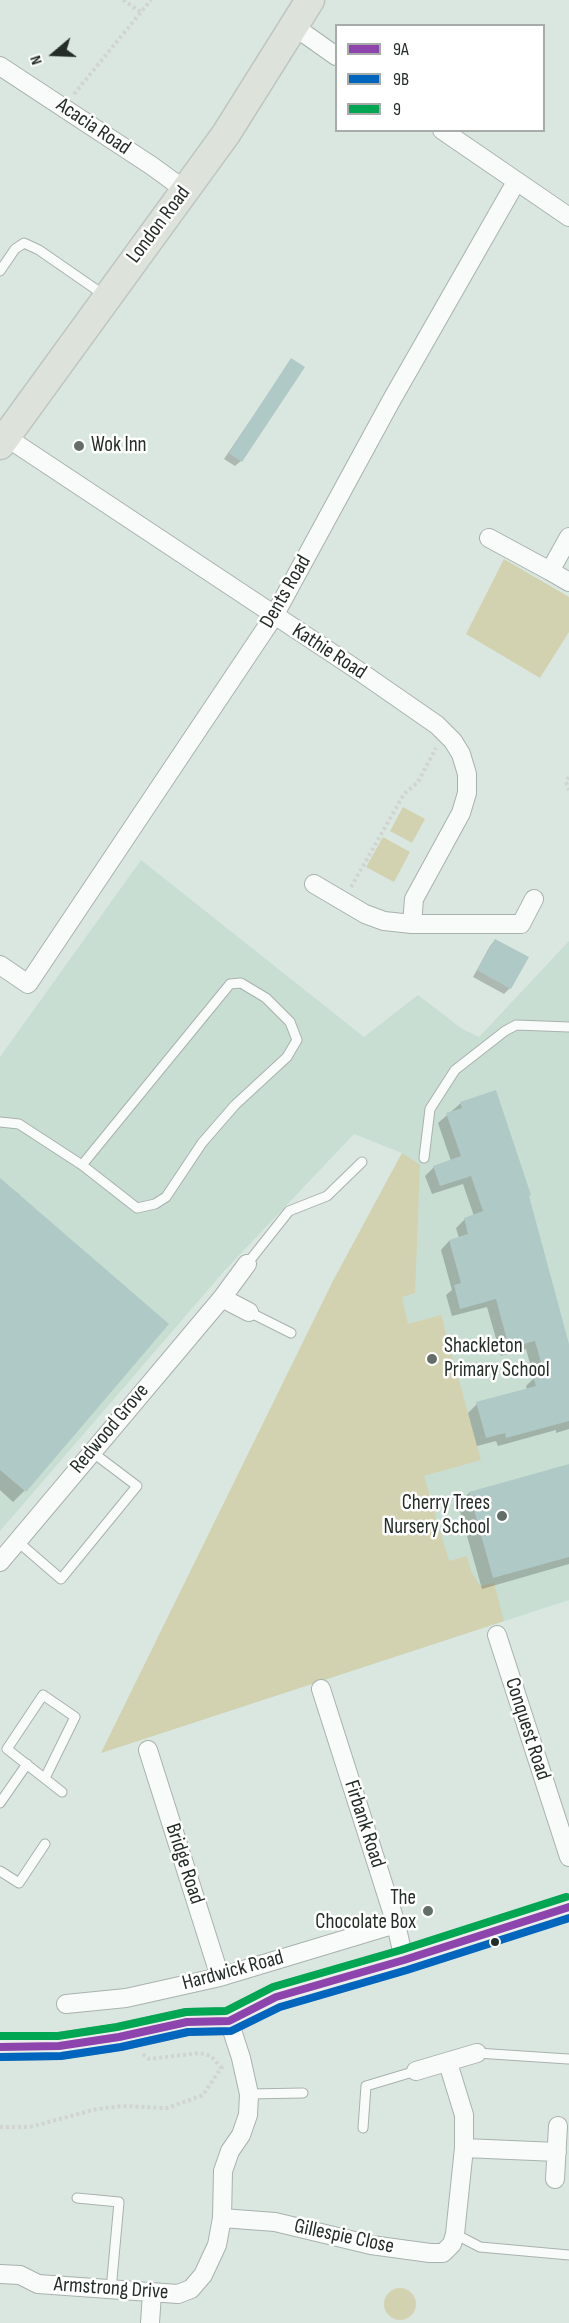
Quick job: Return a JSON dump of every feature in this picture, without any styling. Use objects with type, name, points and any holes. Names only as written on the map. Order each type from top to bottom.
[{"type":"main road","name":"London Road","points":[[3,441],[106,296],[226,134],[310,0]]},
{"type":"street","points":[[295,27],[335,55]]},
{"type":"street","name":"Acacia Road","points":[[0,66],[63,106],[185,190]]},
{"type":"street","points":[[445,132],[569,217]]},
{"type":"street","name":"Dents Road","points":[[0,965],[28,984],[274,616],[391,400],[516,182]]},
{"type":"street","name":"Kathie Road","points":[[3,441],[362,673],[437,724],[453,741],[461,754],[467,774],[467,793],[460,813],[414,898],[412,924]]},
{"type":"street","points":[[550,571],[569,537]]},
{"type":"street","points":[[489,538],[569,582]]},
{"type":"street","points":[[314,884],[365,914],[384,921],[412,924],[521,924],[534,899]]},
{"type":"street","name":"Redwood Grove","points":[[0,1562],[222,1298],[247,1264]]},
{"type":"street","points":[[222,1298],[249,1312]]},
{"type":"street","name":"Conquest Road","points":[[497,1635],[569,1857]]},
{"type":"street","name":"Firbank Road","points":[[321,1689],[396,1924],[404,1960]]},
{"type":"street","name":"Bridge Road","points":[[148,1750],[220,1977]]},
{"type":"street","points":[[0,2047],[59,2046],[119,2037],[188,2022],[228,2021],[276,1997],[404,1960],[569,1907]]},
{"type":"street","name":"Hardwick Road","points":[[66,2004],[126,1998],[220,1977],[396,1924]]},
{"type":"street","name":"Armstrong Drive","points":[[0,2274],[20,2275],[38,2284],[111,2290],[178,2294],[191,2289],[203,2275],[217,2246],[222,2218],[223,2171],[248,2115],[249,2094],[241,2058],[228,2021]]},
{"type":"street","points":[[416,2071],[477,2053]]},
{"type":"street","points":[[448,2063],[464,2115],[464,2148],[455,2234]]},
{"type":"street","points":[[555,2179],[558,2126]]},
{"type":"street","points":[[464,2148],[556,2152]]},
{"type":"street","name":"Gillespie Close","points":[[222,2218],[275,2222],[370,2245],[430,2253],[443,2253],[452,2244],[455,2234]]},
{"type":"street","points":[[150,2323],[152,2293]]},
{"type":"lane","points":[[0,271],[15,249],[24,243],[39,250],[106,296]]},
{"type":"lane","points":[[0,1122],[19,1124],[82,1164],[137,1208],[155,1204],[166,1197],[202,1143],[235,1105],[287,1057],[297,1040],[290,1022],[266,998],[241,983],[230,984],[82,1164]]},
{"type":"lane","points":[[424,1158],[430,1109],[455,1070],[516,1025],[569,1028]]},
{"type":"lane","points":[[247,1264],[289,1211],[327,1196],[362,1162]]},
{"type":"lane","points":[[249,1312],[291,1332]]},
{"type":"lane","points":[[17,1541],[61,1579],[137,1486],[92,1452]]},
{"type":"lane","points":[[45,1778],[75,1717],[43,1695],[7,1749],[62,1792]]},
{"type":"lane","points":[[0,1803],[27,1764]]},
{"type":"lane","points":[[0,1871],[19,1883],[45,1845]]},
{"type":"lane","points":[[477,2053],[568,2059]]},
{"type":"lane","points":[[363,2128],[366,2086],[416,2071]]},
{"type":"lane","points":[[249,2094],[303,2093]]},
{"type":"lane","points":[[77,2198],[119,2202],[111,2290]]},
{"type":"lane","points":[[455,2234],[480,2247],[569,2255]]},
{"type":"path","points":[[123,0],[142,13]]},
{"type":"path","points":[[63,106],[151,0]]},
{"type":"path","points":[[343,901],[404,794],[418,782],[444,732]]},
{"type":"path","points":[[569,777],[567,782],[569,790]]},
{"type":"path","points":[[119,2037],[149,2059],[200,2053],[211,2056],[221,2068]]},
{"type":"path","points":[[0,2127],[30,2127],[97,2109],[122,2106],[167,2108],[203,2095],[221,2068],[241,2058]]},
{"type":"shaded area","points":[[141,860],[364,1037],[418,995],[461,1028],[479,1037],[569,941],[569,1600],[101,1753],[333,1281],[402,1153],[354,1134],[226,1269],[0,1531],[0,1057]]},
{"type":"green space","points":[[504,559],[569,597],[569,632],[540,678],[466,634]]},
{"type":"green space","points":[[403,807],[425,819],[412,843],[390,831]]},
{"type":"green space","points":[[383,837],[410,852],[394,882],[366,867]]},
{"type":"green space","name":"Shackleton Primary School","points":[[402,1153],[420,1165],[415,1293],[402,1297],[408,1324],[441,1315],[481,1460],[424,1476],[449,1561],[467,1556],[471,1571],[480,1586],[494,1583],[504,1621],[101,1753],[333,1281]]},
{"type":"green space","points":[[400,2288],[411,2293],[416,2304],[411,2315],[400,2320],[389,2315],[384,2304],[389,2293]]},
{"type":"building","points":[[291,358],[305,367],[242,462],[229,453]]},
{"type":"building","points":[[495,939],[529,957],[511,989],[477,970]]},
{"type":"building","points":[[496,1090],[531,1195],[529,1196],[569,1344],[569,1421],[506,1438],[505,1433],[486,1438],[476,1402],[536,1386],[533,1376],[544,1373],[535,1341],[509,1348],[496,1299],[460,1309],[454,1285],[461,1283],[449,1240],[468,1234],[464,1218],[483,1211],[471,1176],[440,1186],[433,1166],[461,1156],[446,1113],[462,1108],[460,1102]]},
{"type":"building","points":[[0,1178],[169,1324],[26,1492],[0,1470]]},
{"type":"building","points":[[569,1464],[569,1557],[493,1578],[469,1492]]},
{"type":"transit line","name":"9","points":[[0,2036],[58,2036],[117,2027],[186,2012],[226,2011],[273,1987],[401,1950],[566,1897]]},
{"type":"transit line","name":"9A","points":[[0,2047],[59,2046],[119,2037],[187,2022],[229,2021],[276,1997],[404,1960],[569,1907]]},
{"type":"transit line","name":"9B","points":[[0,2057],[61,2056],[121,2047],[188,2032],[231,2031],[280,2007],[407,1970],[569,1918]]},
{"type":"place","name":"Wok Inn","points":[[79,446]]},
{"type":"place","name":"Shackleton Primary School","points":[[432,1359]]},
{"type":"place","name":"Cherry Trees Nursery School","points":[[502,1516]]},
{"type":"place","name":"The Chocolate Box","points":[[428,1911]]}]
